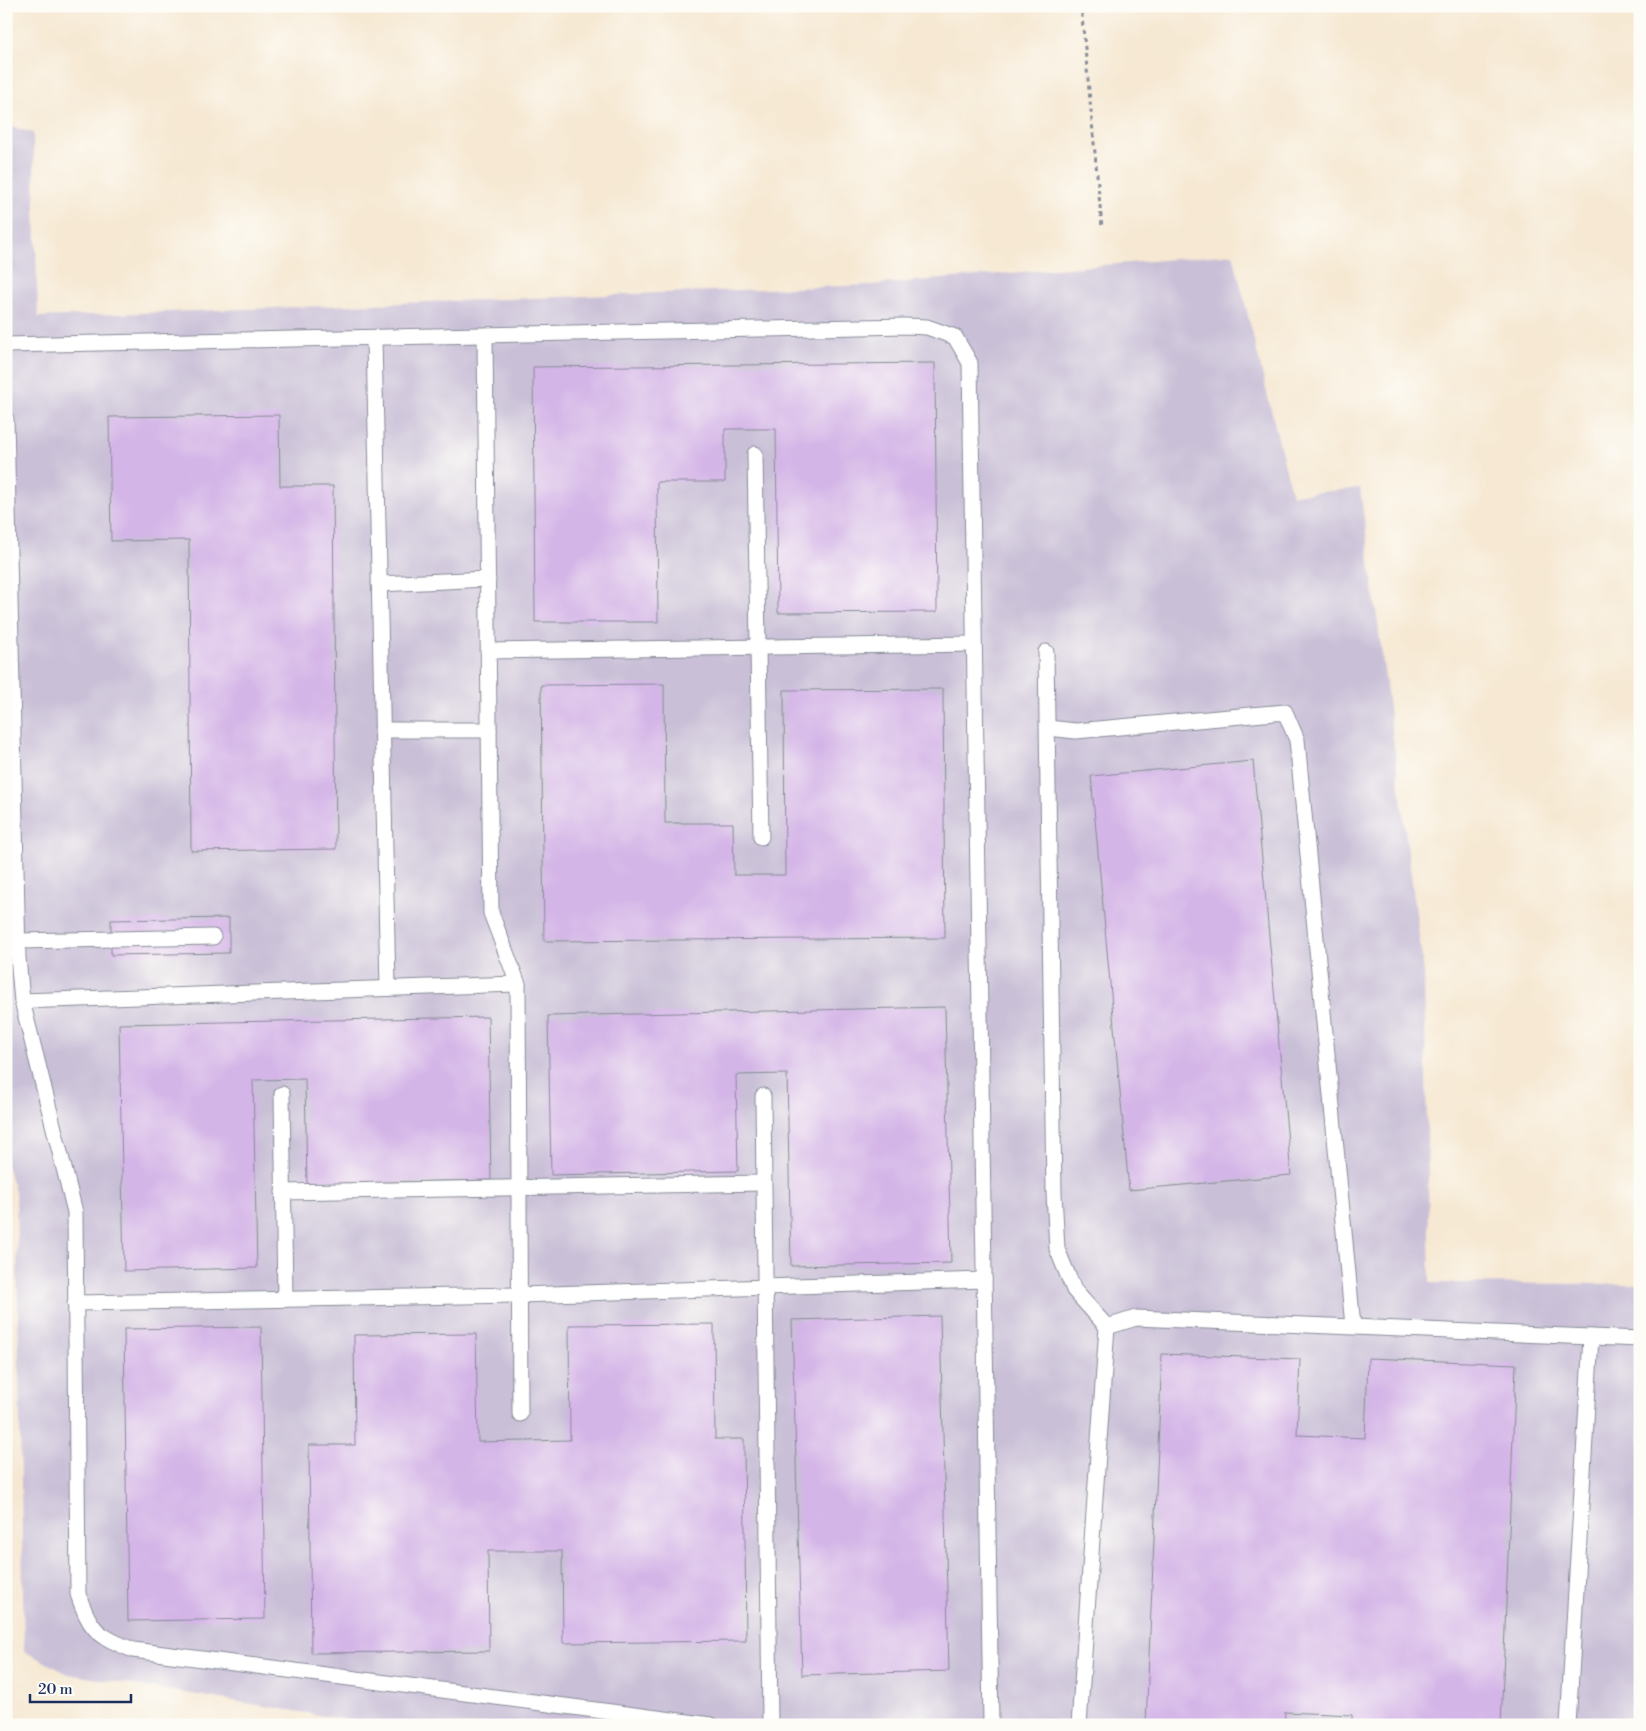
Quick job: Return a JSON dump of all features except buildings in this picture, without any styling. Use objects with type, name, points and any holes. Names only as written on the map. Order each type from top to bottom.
[{"type":"lane","points":[[6,345],[374,339],[906,326],[927,327],[955,337],[970,363],[992,1725]]},
{"type":"lane","points":[[485,336],[491,912],[518,984],[520,1414]]},
{"type":"lane","points":[[374,339],[388,988]]},
{"type":"lane","points":[[6,420],[18,941],[22,1001],[75,1212],[78,1594],[86,1619],[102,1638],[133,1650],[711,1725]]},
{"type":"lane","points":[[755,454],[761,837]]},
{"type":"lane","points":[[379,584],[488,579]]},
{"type":"lane","points":[[488,651],[974,644]]},
{"type":"lane","points":[[1046,652],[1054,1193],[1057,1249],[1074,1290],[1107,1327],[1079,1725]]},
{"type":"lane","points":[[1048,728],[1076,731],[1285,712],[1296,740],[1353,1326]]},
{"type":"lane","points":[[382,730],[489,730]]},
{"type":"lane","points":[[18,941],[213,937]]},
{"type":"lane","points":[[22,1001],[518,984]]},
{"type":"lane","points":[[282,1094],[285,1299]]},
{"type":"lane","points":[[763,1096],[770,1725]]},
{"type":"lane","points":[[283,1192],[763,1183]]},
{"type":"lane","points":[[76,1303],[520,1295],[984,1280]]},
{"type":"lane","points":[[1107,1327],[1136,1318],[1640,1339]]},
{"type":"lane","points":[[1568,1725],[1591,1337]]},
{"type":"path","points":[[1081,6],[1102,226]]},
{"type":"shaded area","points":[[6,125],[33,133],[38,317],[870,285],[1233,254],[1292,495],[1360,488],[1424,973],[1430,1283],[1640,1284],[1640,1725],[380,1725],[68,1674],[24,1651],[16,1195],[6,1162]]}]
